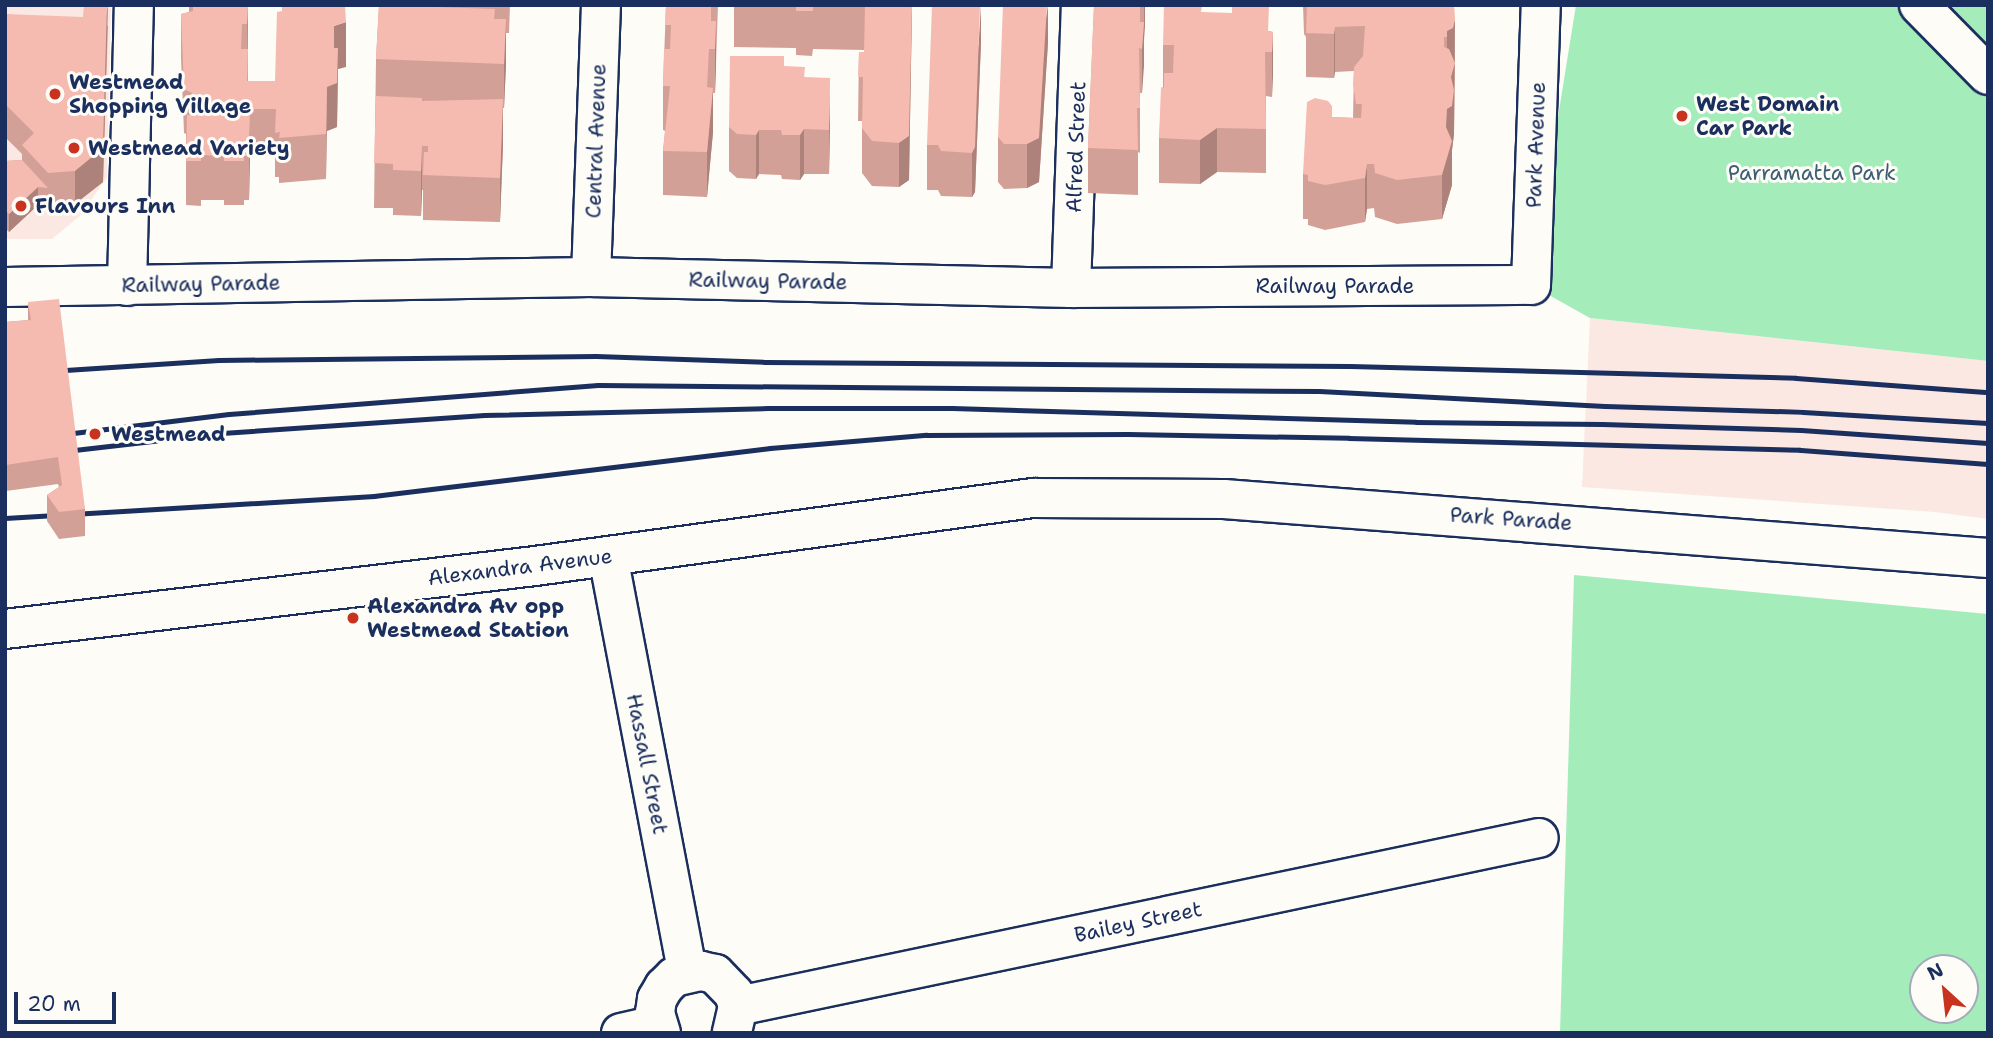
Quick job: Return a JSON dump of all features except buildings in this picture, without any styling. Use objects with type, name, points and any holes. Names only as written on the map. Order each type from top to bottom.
[{"type":"street","points":[[127,286],[134,5]]},
{"type":"street","name":"Central Avenue","points":[[591,277],[601,5]]},
{"type":"street","name":"Alfred Street","points":[[1070,288],[1081,5]]},
{"type":"street","name":"Park Avenue","points":[[1531,285],[1541,5]]},
{"type":"street","points":[[1919,5],[1988,75]]},
{"type":"street","name":"Railway Parade","points":[[5,287],[591,277],[1070,288],[1531,285]]},
{"type":"street","name":"Alexandra Avenue","points":[[5,629],[608,556],[1033,498]]},
{"type":"street","name":"Park Parade","points":[[1033,498],[1224,499],[1988,558]]},
{"type":"street","name":"Hassall Street","points":[[608,556],[687,972]]},
{"type":"street","name":"Bailey Street","points":[[735,1019],[1539,838]]},
{"type":"street","points":[[646,1030],[655,1013],[660,993],[674,977],[687,972],[715,974],[726,983],[735,1019]]},
{"type":"shaded area","name":"Westmead Shopping Village","points":[[5,5],[111,5],[107,177],[81,215],[52,239],[5,239]]},
{"type":"shaded area","points":[[1590,318],[1988,361],[1988,519],[1935,512],[1582,487]]},
{"type":"green space","name":"Parramatta Park","points":[[1576,5],[1988,5],[1988,361],[1590,318],[1531,285]]},
{"type":"green space","points":[[1574,575],[1988,614],[1988,1033],[1560,1033]]},
{"type":"railway","points":[[50,371],[219,360],[596,356],[765,362],[1350,366],[1796,378],[1988,392]]},
{"type":"railway","points":[[57,435],[229,414],[598,385],[1319,391],[1605,406],[1803,412],[1988,423]]},
{"type":"railway","points":[[57,452],[222,433],[484,415],[768,408],[952,408],[1416,422],[1602,424],[1801,430],[1988,443]]},
{"type":"railway","points":[[5,518],[374,496],[770,448],[926,435],[1128,434],[1800,450],[1988,464]]},
{"type":"place","name":"Westmead Shopping Village","points":[[55,94]]},
{"type":"place","name":"West Domain Car Park","points":[[1682,116]]},
{"type":"place","name":"Westmead Variety","points":[[74,148]]},
{"type":"place","name":"Flavours Inn","points":[[21,206]]},
{"type":"place","name":"Westmead","points":[[95,434]]},
{"type":"place","name":"Alexandra Av opp Westmead Station","points":[[353,618]]}]
